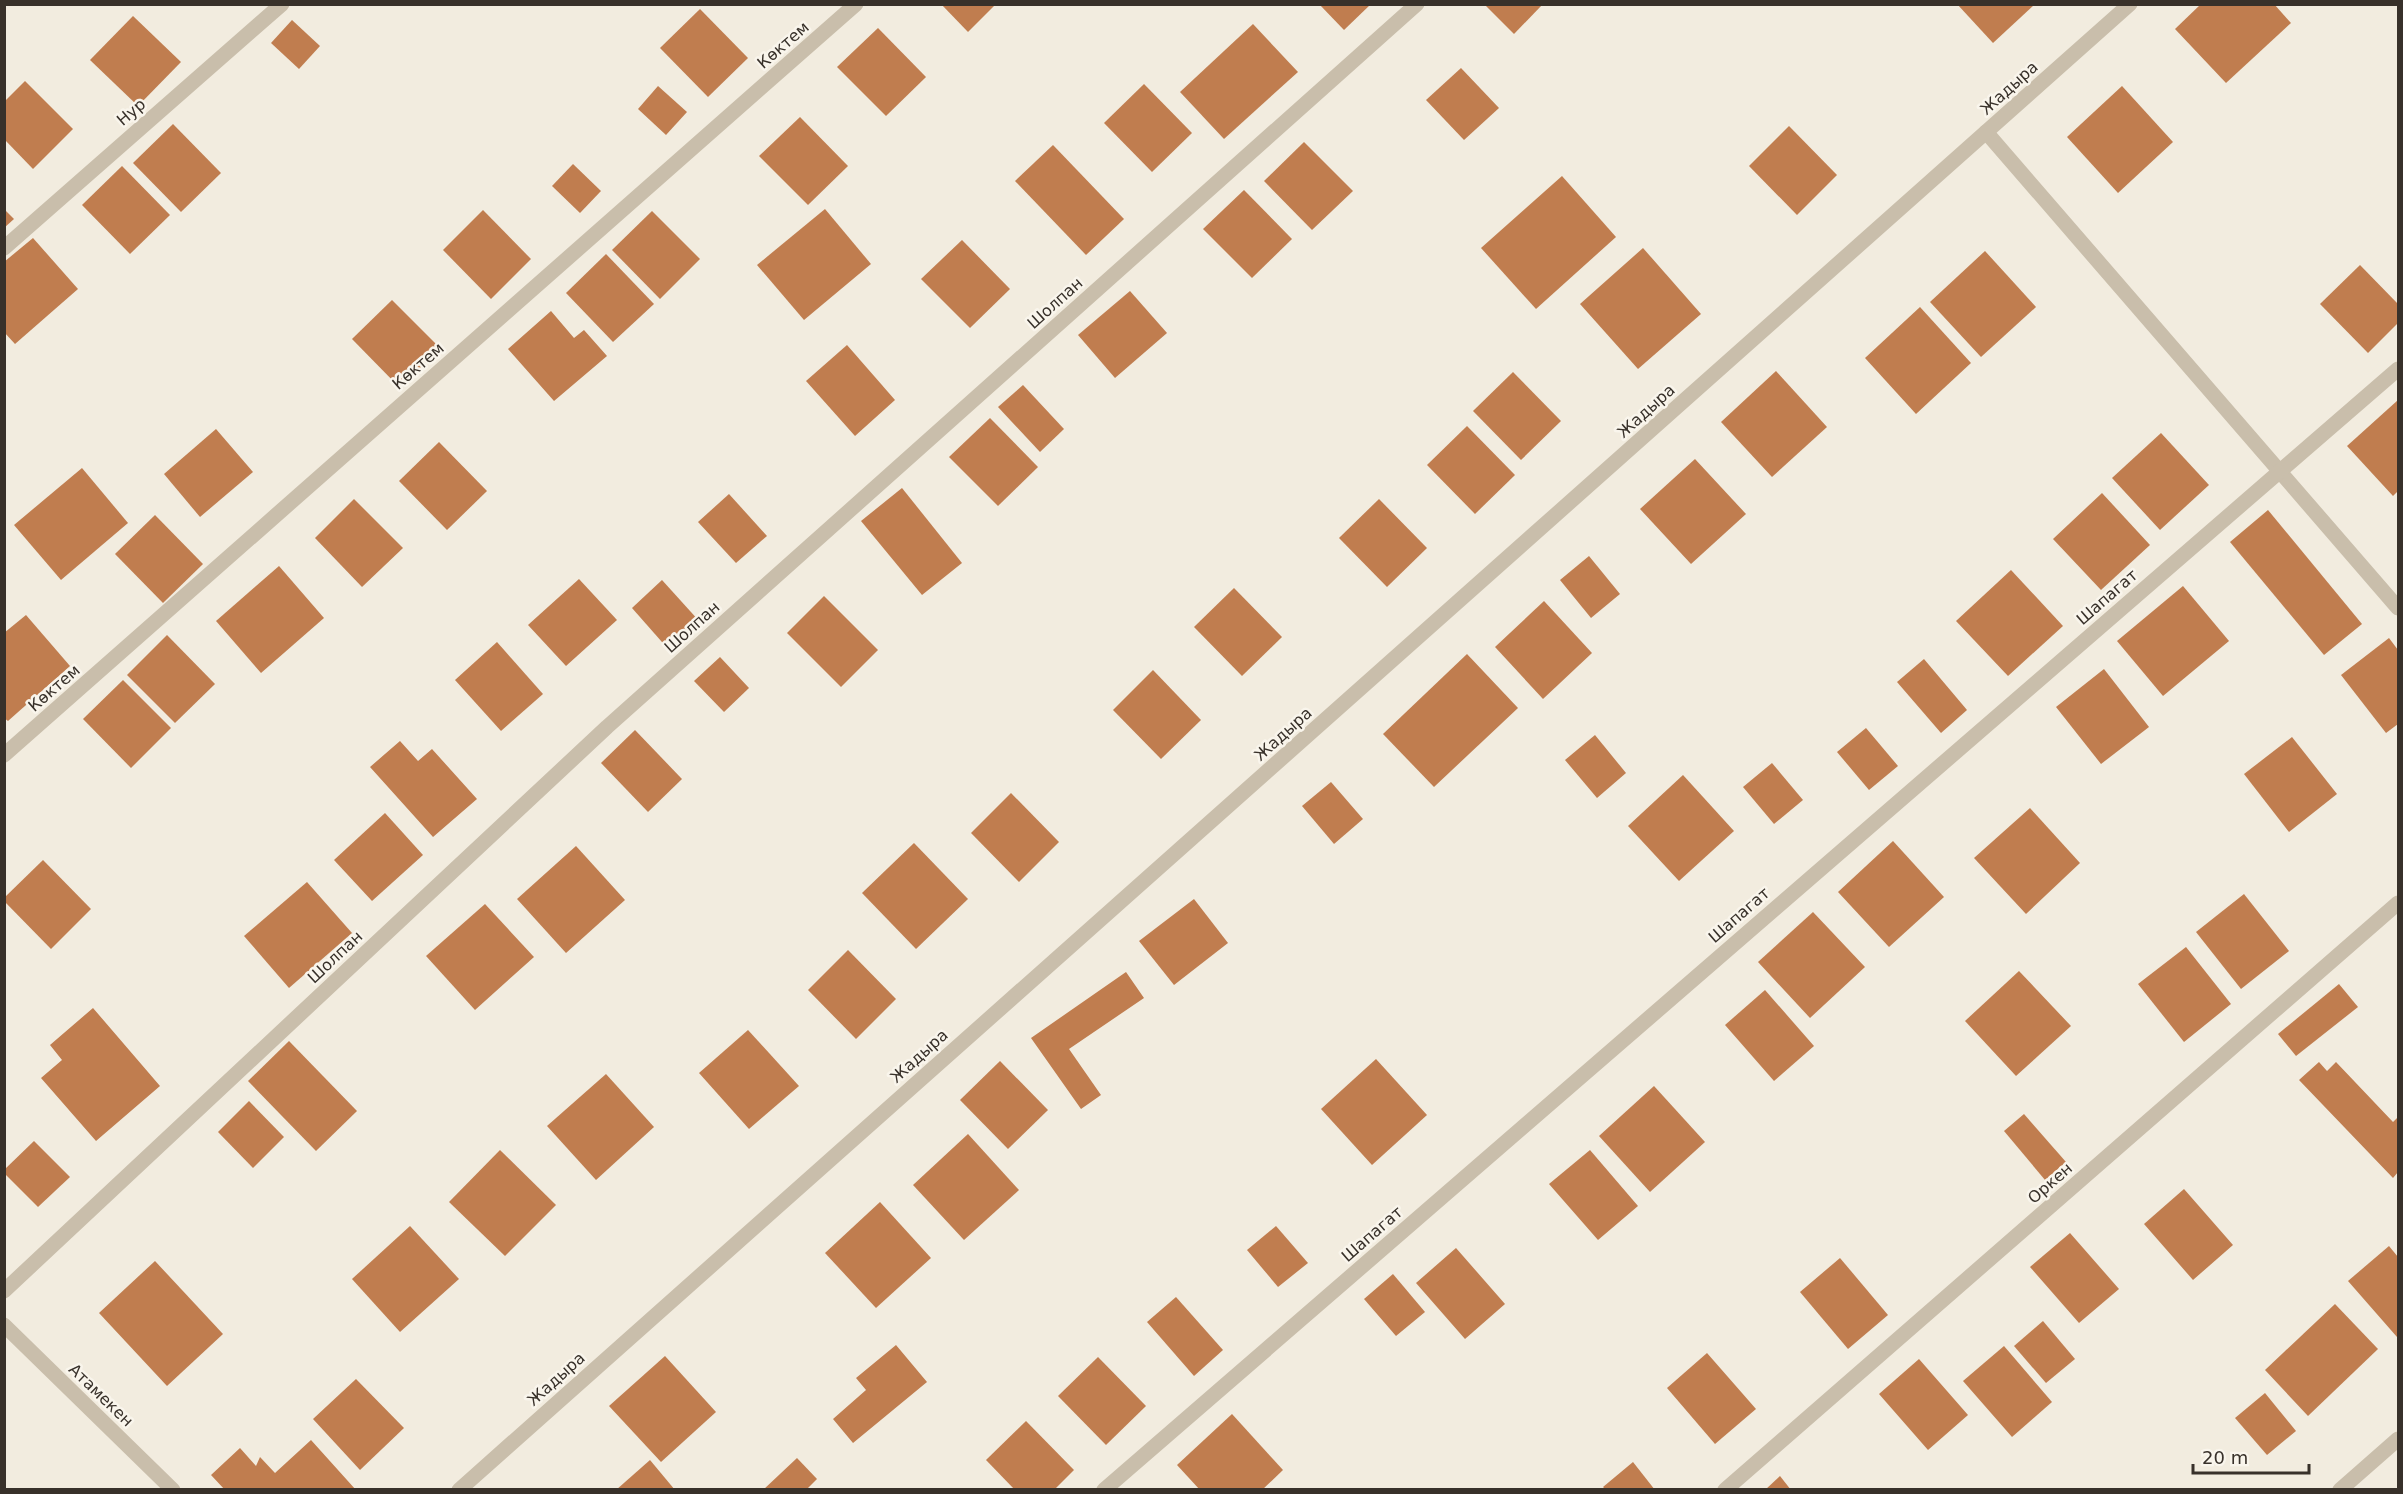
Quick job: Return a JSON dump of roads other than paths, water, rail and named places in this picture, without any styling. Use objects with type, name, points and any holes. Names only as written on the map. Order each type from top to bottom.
[{"type":"street","name":"Нур","points":[[4,248],[282,4]]},
{"type":"street","name":"Көктем","points":[[4,755],[856,4]]},
{"type":"street","name":"Шолпан","points":[[4,1291],[607,727],[1417,4]]},
{"type":"street","name":"Жадыра","points":[[459,1490],[2130,4]]},
{"type":"street","points":[[1986,132],[2398,608]]},
{"type":"street","name":"Шапагат","points":[[1104,1490],[2398,369]]},
{"type":"street","name":"Оркен","points":[[1725,1490],[2398,903]]},
{"type":"street","name":"Атамекен","points":[[4,1325],[173,1490]]},
{"type":"street","points":[[2340,1490],[2398,1439]]}]
